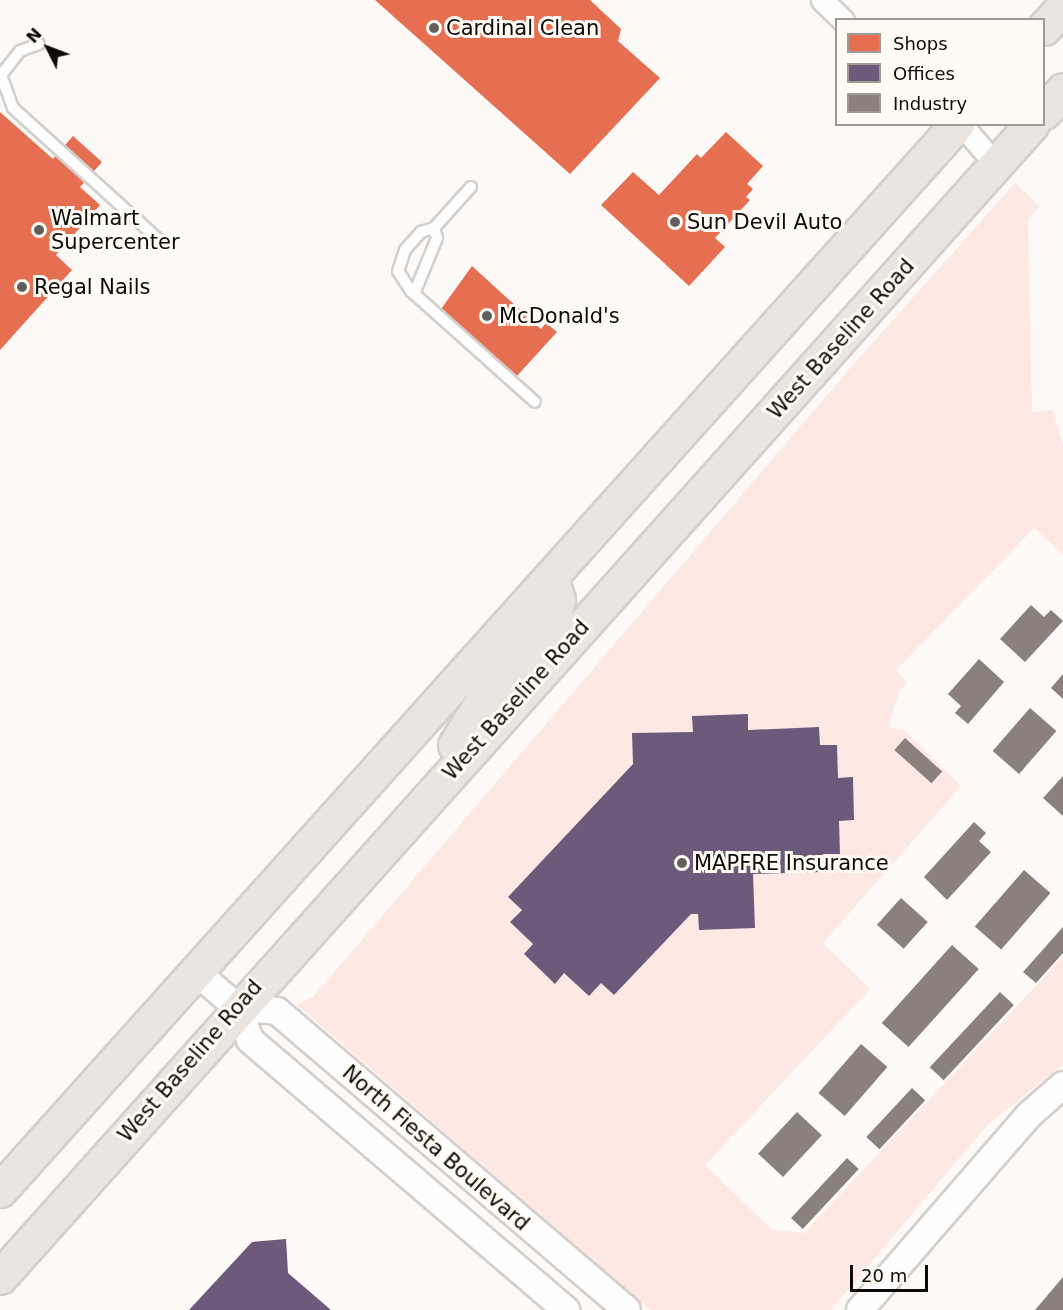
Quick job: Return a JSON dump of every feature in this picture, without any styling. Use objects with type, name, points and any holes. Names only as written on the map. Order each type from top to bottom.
[{"type":"main road","points":[[1045,27],[1063,7]]},
{"type":"main road","points":[[1045,111],[1063,90]]},
{"type":"main road","points":[[0,1190],[957,126]]},
{"type":"main road","name":"West Baseline Road","points":[[0,1276],[237,1007],[1030,126]]},
{"type":"main road","points":[[409,818],[480,705],[553,620],[558,600],[551,576]]},
{"type":"street","points":[[822,0],[841,18]]},
{"type":"street","points":[[961,126],[996,165]]},
{"type":"street","name":"North Fiesta Boulevard","points":[[196,972],[237,1007],[250,1040],[566,1310]]},
{"type":"street","name":"North Fiesta Boulevard","points":[[237,1007],[277,1011],[627,1310]]},
{"type":"street","points":[[860,1310],[1029,1115],[1063,1085]]},
{"type":"street","points":[[541,1290],[558,1252]]},
{"type":"lane","points":[[39,44],[20,51],[1,75],[13,108],[159,239]]},
{"type":"lane","points":[[471,188],[434,228],[421,232],[399,262],[402,282],[535,402]]},
{"type":"lane","points":[[414,294],[436,238],[434,228]]},
{"type":"shaded area","points":[[1015,183],[1040,206],[1028,219],[1032,412],[1053,410],[1063,446],[1063,554],[1034,528],[896,670],[907,683],[899,691],[888,727],[904,730],[961,786],[823,943],[870,989],[705,1165],[772,1230],[804,1233],[1063,957],[1063,1065],[988,1124],[831,1310],[650,1310],[297,1005],[313,997],[852,366]],"holes":[[[747,714],[748,730],[819,727],[820,745],[837,745],[838,778],[853,778],[854,820],[839,821],[840,853],[823,854],[823,871],[753,874],[754,928],[699,930],[698,914],[691,914],[614,995],[601,983],[588,996],[564,973],[555,983],[524,955],[533,944],[510,922],[633,764],[633,733],[693,732],[693,716]]]},
{"type":"building: Shops","points":[[375,0],[590,0],[621,29],[618,41],[660,78],[570,174]]},
{"type":"building: Shops","name":"Walmart Supercenter","points":[[0,112],[53,159],[73,136],[102,162],[80,187],[100,205],[56,255],[72,270],[0,350]]},
{"type":"building: Shops","name":"Sun Devil Auto","points":[[726,132],[763,166],[747,184],[753,189],[746,197],[750,200],[715,238],[725,247],[689,286],[601,205],[633,172],[659,195],[697,154],[701,158]]},
{"type":"building: Shops","name":"McDonald's","points":[[472,266],[541,329],[546,323],[557,332],[516,377],[441,309]]},
{"type":"building: Offices","name":"MAPFRE Insurance","points":[[748,714],[748,730],[819,727],[820,745],[837,745],[838,778],[853,777],[854,820],[839,821],[840,854],[823,854],[824,872],[753,874],[755,928],[699,930],[698,914],[691,914],[614,995],[601,983],[589,996],[564,973],[555,984],[524,954],[533,944],[510,922],[522,910],[508,897],[633,764],[632,733],[693,732],[692,716]]},
{"type":"building: Offices","points":[[286,1239],[288,1273],[331,1310],[189,1310],[252,1242]]},
{"type":"building: Industry","points":[[1031,605],[1044,617],[1051,610],[1063,621],[1025,662],[1000,639]]},
{"type":"building: Industry","points":[[979,659],[1004,682],[968,724],[955,713],[961,706],[948,694]]},
{"type":"building: Industry","points":[[1063,674],[1063,699],[1051,688]]},
{"type":"building: Industry","points":[[1030,708],[1056,731],[1019,774],[993,751]]},
{"type":"building: Industry","points":[[905,738],[942,771],[931,783],[894,750]]},
{"type":"building: Industry","points":[[1063,776],[1063,816],[1043,798]]},
{"type":"building: Industry","points":[[974,822],[986,833],[979,841],[991,852],[947,900],[924,877]]},
{"type":"building: Industry","points":[[1024,870],[1050,893],[1001,950],[975,927]]},
{"type":"building: Industry","points":[[901,898],[928,922],[904,949],[877,925]]},
{"type":"building: Industry","points":[[1063,927],[1063,953],[1036,983],[1023,972]]},
{"type":"building: Industry","points":[[952,945],[979,969],[908,1047],[882,1023]]},
{"type":"building: Industry","points":[[1000,992],[1014,1005],[944,1080],[930,1067]]},
{"type":"building: Industry","points":[[861,1044],[887,1067],[845,1116],[818,1093]]},
{"type":"building: Industry","points":[[912,1088],[925,1100],[879,1149],[866,1137]]},
{"type":"building: Industry","points":[[797,1112],[822,1135],[783,1177],[758,1154]]},
{"type":"building: Industry","points":[[847,1158],[859,1169],[803,1229],[791,1218]]},
{"type":"building: Industry","points":[[1063,1277],[1063,1310],[1035,1310]]},
{"type":"place","name":"Cardinal Clean","points":[[434,28]]},
{"type":"place","name":"Sun Devil Auto","points":[[675,222]]},
{"type":"place","name":"Walmart Supercenter","points":[[39,230]]},
{"type":"place","name":"Regal Nails","points":[[22,287]]},
{"type":"place","name":"McDonald's","points":[[487,316]]},
{"type":"place","name":"MAPFRE Insurance","points":[[682,863]]}]
